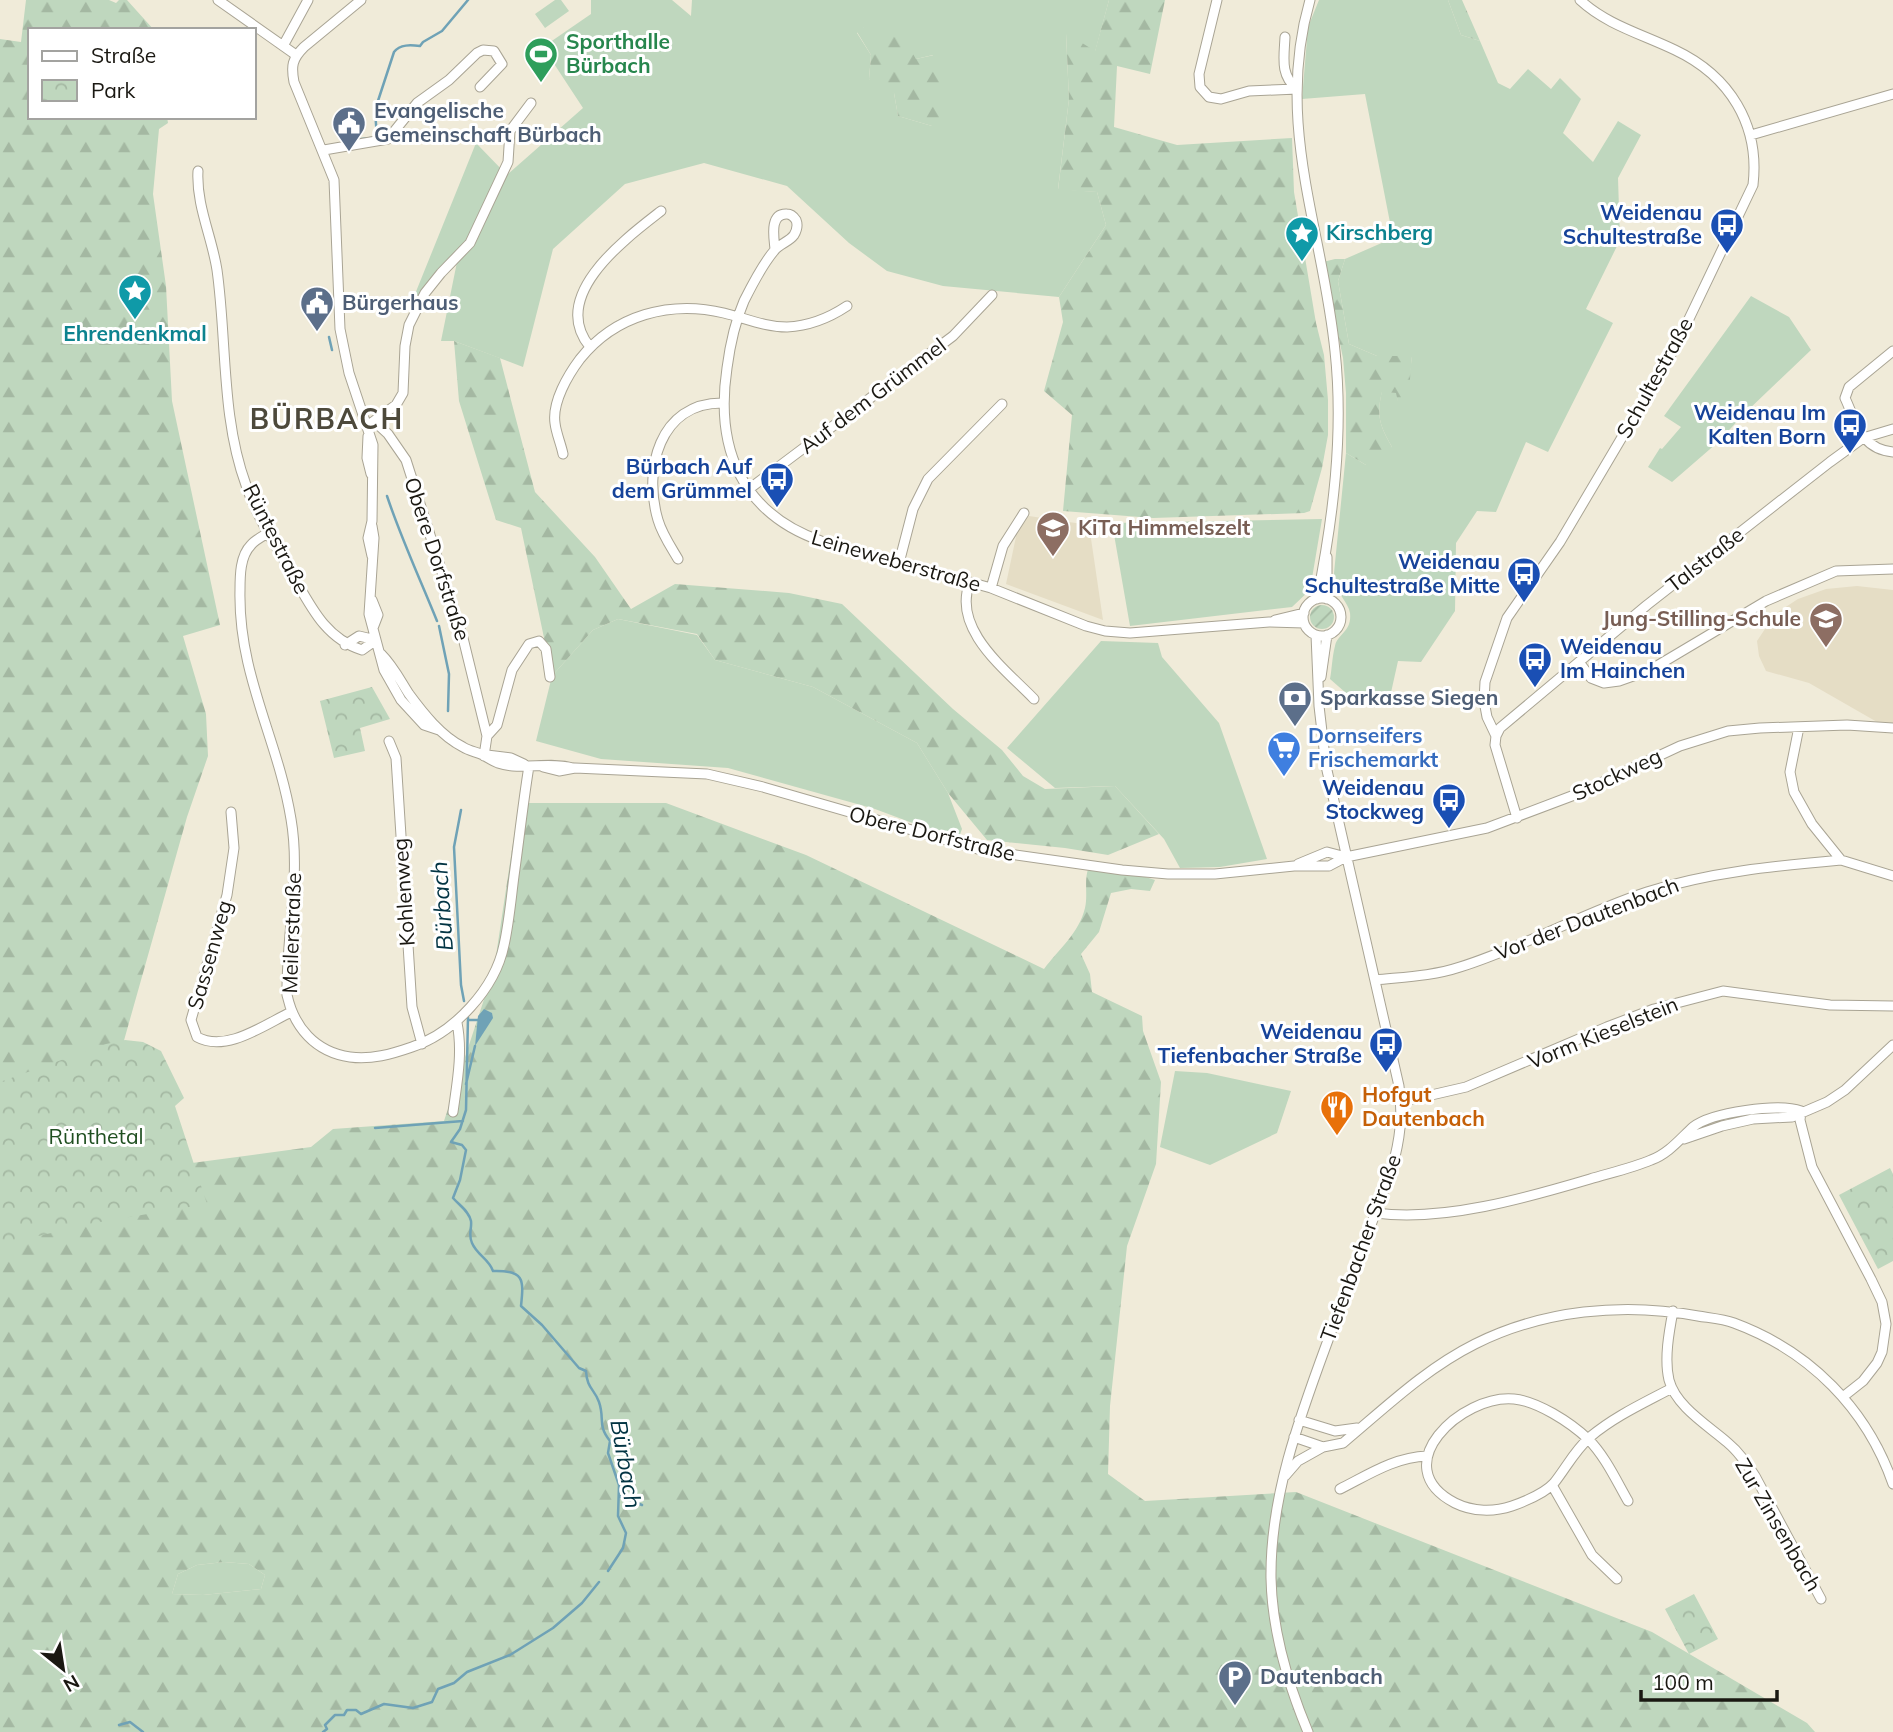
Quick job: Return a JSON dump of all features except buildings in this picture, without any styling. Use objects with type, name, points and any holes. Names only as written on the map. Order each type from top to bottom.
[{"type":"street","points":[[218,0],[296,55],[361,0]]},
{"type":"street","points":[[284,46],[308,0]]},
{"type":"street","points":[[1217,0],[1199,74],[1200,87],[1209,97],[1221,99],[1249,91],[1297,89]]},
{"type":"street","points":[[1310,0],[1301,35],[1297,89],[1302,167],[1329,307],[1338,389],[1336,455],[1317,599]]},
{"type":"street","name":"Schultestraße","points":[[1517,818],[1484,701],[1485,682],[1507,618],[1560,542],[1676,346],[1753,185],[1755,164],[1751,135],[1736,102],[1727,90],[1677,50],[1603,18],[1580,0]]},
{"type":"street","points":[[1285,37],[1285,72],[1288,81],[1297,89]]},
{"type":"street","points":[[324,150],[388,139],[417,103],[449,80],[477,52],[494,51],[502,64],[480,87]]},
{"type":"street","name":"Obere Dorfstraße","points":[[296,55],[291,68],[294,82],[334,180],[340,329],[365,404],[363,411],[370,426],[374,463],[372,521],[368,538],[372,556],[372,598],[369,614],[384,670],[401,700],[424,725],[439,730],[461,747],[484,755],[511,758],[529,766],[559,764],[575,768],[685,772],[735,779],[958,845],[1068,864],[1190,875],[1294,866],[1327,852],[1346,857]]},
{"type":"street","points":[[1751,135],[1893,94]]},
{"type":"street","points":[[370,426],[396,405],[404,393],[405,346],[409,325],[425,293],[470,243],[508,162],[510,131],[531,103]]},
{"type":"street","name":"Rüntestraße","points":[[198,171],[198,195],[216,269],[232,432],[246,486],[268,533],[317,618],[345,645],[362,650],[376,640]]},
{"type":"street","points":[[590,347],[582,336],[578,316],[590,279],[604,260],[628,237],[661,211]]},
{"type":"street","name":"Leineweberstraße","points":[[775,249],[759,274],[738,317],[729,351],[722,403],[732,459],[749,489],[759,504],[799,533],[991,588],[1105,631],[1130,633],[1269,622],[1304,623]]},
{"type":"street","name":"Auf dem Grümmel","points":[[749,489],[953,336],[992,295]]},
{"type":"street","points":[[563,454],[554,421],[572,370],[590,347],[631,319],[671,308],[699,309],[758,323],[789,327],[829,317],[847,306]]},
{"type":"street","points":[[1893,351],[1849,387],[1845,398],[1863,438],[1878,451],[1893,452]]},
{"type":"street","points":[[678,559],[658,523],[652,486],[655,458],[661,442],[683,413],[709,403],[722,403]]},
{"type":"street","points":[[899,563],[913,509],[928,479],[1002,404]]},
{"type":"street","name":"Obere Dorfstraße","points":[[370,426],[388,434],[406,460],[463,638],[486,736],[484,755]]},
{"type":"street","name":"Talstraße","points":[[1496,736],[1500,729],[1657,597],[1863,438],[1893,429]]},
{"type":"street","points":[[991,588],[1003,546],[1024,513]]},
{"type":"street","name":"Meilerstraße","points":[[268,533],[252,543],[247,551],[240,577],[240,599],[248,671],[291,818],[294,871],[287,976],[291,1012],[304,1033],[317,1045],[341,1056],[354,1058],[389,1055],[422,1044],[457,1023],[487,987],[504,948],[529,766]]},
{"type":"street","points":[[1326,544],[1327,599]]},
{"type":"street","points":[[1580,662],[1591,678],[1604,683],[1619,681],[1650,670],[1766,601],[1836,571],[1893,569]]},
{"type":"street","points":[[970,582],[965,594],[971,624],[991,654],[1034,699]]},
{"type":"street","points":[[1327,599],[1338,606],[1341,617],[1338,629],[1328,635],[1316,635],[1304,623],[1304,612],[1311,602],[1327,599]]},
{"type":"street","name":"Leineweberstraße","points":[[1269,622],[1304,612]]},
{"type":"street","points":[[1316,635],[1319,686]]},
{"type":"street","points":[[1319,686],[1328,635]]},
{"type":"street","points":[[486,736],[497,725],[512,670],[530,644],[539,641],[546,649],[550,677]]},
{"type":"street","name":"Tiefenbacher Straße","points":[[1307,1732],[1284,1664],[1273,1597],[1271,1577],[1275,1525],[1283,1477],[1299,1420],[1376,1213],[1400,1139],[1401,1102],[1376,979],[1326,766],[1319,686]]},
{"type":"street","points":[[1799,727],[1790,772],[1794,792],[1812,824],[1841,860],[1893,876]]},
{"type":"street","name":"Stockweg","points":[[1346,857],[1487,828],[1517,818],[1704,737],[1741,729],[1893,728]]},
{"type":"street","name":"Kohlenweg","points":[[389,741],[396,758],[412,1007],[422,1044]]},
{"type":"street","name":"Sassenweg","points":[[231,812],[234,848],[228,895],[191,1020],[193,1029],[197,1037],[214,1043],[235,1039],[291,1012]]},
{"type":"street","name":"Vor der Dautenbach","points":[[1376,979],[1423,975],[1459,968],[1597,911],[1696,878],[1741,870],[1841,860]]},
{"type":"street","name":"Vorm Kieselstein","points":[[1401,1102],[1466,1087],[1619,1022],[1667,1005],[1723,991],[1830,1004],[1893,1006]]},
{"type":"street","points":[[453,1112],[460,1035],[457,1023]]},
{"type":"street","points":[[1376,1213],[1429,1213],[1496,1204],[1654,1160],[1682,1140],[1722,1126],[1753,1119],[1792,1117],[1845,1090],[1893,1045]]},
{"type":"street","points":[[1801,1111],[1800,1120],[1812,1167],[1871,1279],[1884,1313],[1882,1352],[1877,1363],[1863,1381],[1844,1396]]},
{"type":"street","points":[[1283,1477],[1298,1461],[1323,1447],[1343,1443],[1447,1359],[1476,1343],[1513,1328],[1588,1311],[1622,1309],[1674,1311],[1733,1322],[1770,1340],[1807,1363],[1844,1396],[1860,1418],[1878,1447],[1893,1484]]},
{"type":"street","points":[[1628,1501],[1607,1464],[1588,1439],[1535,1404],[1513,1399],[1490,1401],[1460,1415],[1437,1437],[1427,1456],[1425,1470],[1437,1490],[1461,1506],[1491,1511],[1529,1499],[1552,1485],[1573,1454],[1588,1439],[1612,1420],[1672,1388],[1669,1379],[1668,1345],[1674,1311]]},
{"type":"street","name":"Zur Zinsenbach","points":[[1672,1388],[1686,1406],[1744,1460],[1821,1599]]},
{"type":"street","points":[[1299,1420],[1335,1431],[1362,1426]]},
{"type":"street","points":[[1294,1437],[1323,1447]]},
{"type":"street","points":[[1340,1489],[1385,1466],[1404,1459],[1427,1456]]},
{"type":"street","points":[[1552,1485],[1592,1555],[1618,1579]]},
{"type":"shaded area","name":"KiTa Himmelszelt","points":[[1029,516],[1089,525],[1103,620],[1006,584],[1017,532]]},
{"type":"shaded area","name":"Jung-Stilling-Schule","points":[[1857,586],[1893,590],[1893,723],[1877,722],[1809,683],[1766,671],[1759,656],[1757,641],[1775,614],[1798,599],[1826,589]]},
{"type":"green space","points":[[26,0],[109,0],[116,3],[119,0],[127,0],[152,28],[28,28],[28,119],[167,119],[168,123],[159,129],[153,194],[166,286],[172,401],[220,625],[183,636],[206,714],[208,756],[187,817],[123,1044],[0,1118],[0,39],[21,42]]},
{"type":"green space","points":[[555,0],[561,0],[569,11],[545,28],[535,14]]},
{"type":"green space","points":[[591,0],[672,0],[691,16],[692,0],[1109,0],[1095,52],[1066,34],[1069,99],[1058,189],[1097,192],[1106,225],[1059,297],[943,286],[887,271],[849,243],[787,186],[704,163],[625,184],[553,249],[523,367],[454,341],[441,341],[457,262],[413,299],[476,143],[507,175],[583,108],[543,47],[591,14]],"holes":[[[863,27],[866,36],[916,59],[933,55],[932,126],[898,116],[894,93],[869,79],[871,55],[857,33]]]},
{"type":"green space","points":[[1109,0],[1165,0],[1150,74],[1117,66],[1114,127],[1177,145],[1292,138],[1294,192],[1324,355],[1328,400],[1328,435],[1310,511],[1153,518],[1063,511],[1072,415],[1044,391],[1063,322],[1059,297],[1106,225],[1097,192],[1058,190],[1069,99],[1066,33],[1095,51]]},
{"type":"green space","points":[[1319,0],[1448,0],[1461,35],[1480,41],[1498,83],[1510,89],[1528,69],[1551,89],[1560,78],[1581,99],[1563,133],[1593,162],[1618,121],[1641,135],[1618,178],[1620,240],[1586,309],[1613,323],[1548,452],[1526,442],[1496,512],[1477,511],[1456,543],[1455,611],[1421,662],[1398,661],[1388,706],[1346,693],[1330,679],[1335,646],[1350,619],[1347,605],[1333,583],[1346,453],[1366,465],[1392,447],[1380,420],[1382,391],[1397,393],[1398,401],[1410,371],[1412,357],[1377,356],[1349,344],[1338,281],[1345,259],[1393,238],[1365,94],[1302,99],[1308,27]]},
{"type":"green space","points":[[1448,0],[1462,0],[1480,41],[1461,35]]},
{"type":"green space","points":[[863,26],[867,35],[899,28],[916,59],[934,55],[941,59],[945,91],[940,123],[932,126],[898,116],[894,93],[879,92],[869,79],[871,55],[857,32]]},
{"type":"green space","points":[[1345,259],[1338,281],[1349,344],[1377,356],[1412,356],[1409,390],[1398,402],[1396,393],[1382,392],[1380,421],[1392,447],[1389,461],[1380,468],[1366,465],[1346,453],[1343,358],[1323,262]]},
{"type":"green space","points":[[1751,296],[1789,317],[1811,350],[1717,443],[1672,482],[1648,467],[1660,448],[1662,449],[1681,427],[1664,416]]},
{"type":"green space","points":[[454,341],[500,358],[535,492],[595,557],[631,609],[675,584],[789,593],[842,604],[953,709],[1002,750],[1023,776],[1045,789],[1115,786],[1159,834],[1108,855],[987,840],[948,793],[917,743],[813,687],[715,660],[697,634],[618,619],[593,630],[552,676],[521,528],[496,520],[459,401]]},
{"type":"green space","points":[[1322,519],[1310,590],[1292,607],[1130,626],[1112,523]]},
{"type":"green space","points":[[1322,605],[1331,608],[1334,617],[1331,626],[1322,629],[1313,626],[1310,617],[1313,608]]},
{"type":"green space","points":[[618,619],[697,635],[715,660],[813,687],[917,743],[948,793],[962,829],[958,840],[875,809],[728,768],[601,759],[536,741],[552,676],[593,630]]},
{"type":"green space","points":[[1101,641],[1158,643],[1162,657],[1219,723],[1267,859],[1220,867],[1180,868],[1164,839],[1115,786],[1055,788],[1007,748]]},
{"type":"green space","points":[[372,687],[390,719],[360,728],[365,751],[334,758],[320,701]]},
{"type":"green space","points":[[519,803],[666,803],[806,855],[1044,969],[1073,933],[1082,917],[1086,903],[1088,869],[1133,873],[1155,880],[1150,891],[1131,889],[1111,893],[1099,932],[1081,954],[1090,974],[1092,992],[1142,1016],[1143,1031],[1161,1082],[1156,1164],[1127,1246],[1110,1406],[1108,1474],[1145,1501],[1296,1492],[1652,1632],[1807,1723],[1815,1732],[0,1732],[0,1210],[192,1163],[311,1147],[333,1129],[444,1121],[494,969]],"holes":[[[224,1562],[249,1564],[265,1575],[261,1589],[203,1595],[172,1594],[178,1574],[197,1565]]]},
{"type":"green space","name":"Rünthetal","points":[[125,1040],[143,1042],[161,1051],[184,1098],[175,1106],[207,1204],[94,1223],[0,1245],[0,1082],[106,1044]]},
{"type":"green space","points":[[1175,1071],[1207,1073],[1291,1091],[1277,1133],[1210,1165],[1160,1147]]},
{"type":"green space","points":[[1890,1168],[1893,1174],[1893,1261],[1878,1269],[1839,1195]]},
{"type":"green space","points":[[224,1562],[249,1564],[265,1575],[261,1589],[203,1595],[172,1594],[178,1574],[197,1565]]},
{"type":"green space","points":[[1694,1594],[1718,1639],[1689,1654],[1665,1609]]},
{"type":"water","points":[[484,1009],[492,1013],[493,1018],[475,1046],[478,1016]]},
{"type":"waterway","name":"Bürbach","points":[[377,138],[375,110],[394,52],[402,46],[420,46],[442,31],[468,0]]},
{"type":"waterway","name":"Bürbach","points":[[343,141],[371,138]]},
{"type":"waterway","name":"Bürbach","points":[[329,337],[332,350]]},
{"type":"waterway","name":"Bürbach","points":[[387,496],[437,621]]},
{"type":"waterway","name":"Bürbach","points":[[439,626],[449,674],[448,711]]},
{"type":"waterway","name":"Bürbach","points":[[461,810],[454,847],[464,1001]]},
{"type":"waterway","name":"Bürbach","points":[[468,1017],[466,1110],[460,1129],[451,1142],[462,1145],[466,1150],[453,1198],[470,1217],[470,1237],[474,1247],[493,1271],[511,1272],[520,1278],[521,1306],[542,1325],[579,1368],[586,1371],[589,1385],[599,1402],[602,1426],[610,1441],[608,1453],[619,1485],[618,1516],[626,1533],[623,1548],[608,1571]]},
{"type":"waterway","points":[[468,1020],[478,1020]]},
{"type":"waterway","name":"Bürbach","points":[[466,1084],[475,1046]]},
{"type":"waterway","points":[[375,1128],[463,1121]]},
{"type":"waterway","points":[[619,1496],[642,1505]]},
{"type":"waterway","name":"Bürbach","points":[[323,1732],[327,1729],[325,1725],[335,1715],[344,1715],[347,1710],[356,1710],[361,1714],[384,1704],[413,1708],[432,1702],[438,1689],[454,1683],[467,1672],[510,1655],[553,1628],[582,1603],[599,1582]]},
{"type":"waterway","name":"Bürbach","points":[[119,1725],[130,1722],[143,1732]]},
{"type":"place","name":"Sporthalle Bürbach","points":[[541,84]]},
{"type":"place","name":"Evangelische Gemeinschaft Bürbach","points":[[349,153]]},
{"type":"place","name":"Weidenau Schultestraße","points":[[1727,255]]},
{"type":"place","name":"Kirschberg","points":[[1302,263]]},
{"type":"place","name":"Ehrendenkmal","points":[[135,321]]},
{"type":"place","name":"Bürgerhaus","points":[[317,333]]},
{"type":"place","name":"Weidenau Im Kalten Born","points":[[1850,455]]},
{"type":"place","name":"Bürbach Auf dem Grümmel","points":[[777,509]]},
{"type":"place","name":"KiTa Himmelszelt","points":[[1053,558]]},
{"type":"place","name":"Weidenau Schultestraße Mitte","points":[[1524,604]]},
{"type":"place","name":"Jung-Stilling-Schule","points":[[1826,649]]},
{"type":"place","name":"Weidenau Im Hainchen","points":[[1535,689]]},
{"type":"place","name":"Sparkasse Siegen","points":[[1295,728]]},
{"type":"place","name":"Dornseifers Frischemarkt","points":[[1284,778]]},
{"type":"place","name":"Weidenau Stockweg","points":[[1449,830]]},
{"type":"place","name":"Weidenau Tiefenbacher Straße","points":[[1386,1074]]},
{"type":"place","name":"Hofgut Dautenbach","points":[[1337,1137]]},
{"type":"place","name":"Dautenbach","points":[[1235,1707]]},
{"type":"district","name":"BÜRBACH","points":[[327,419]]}]
